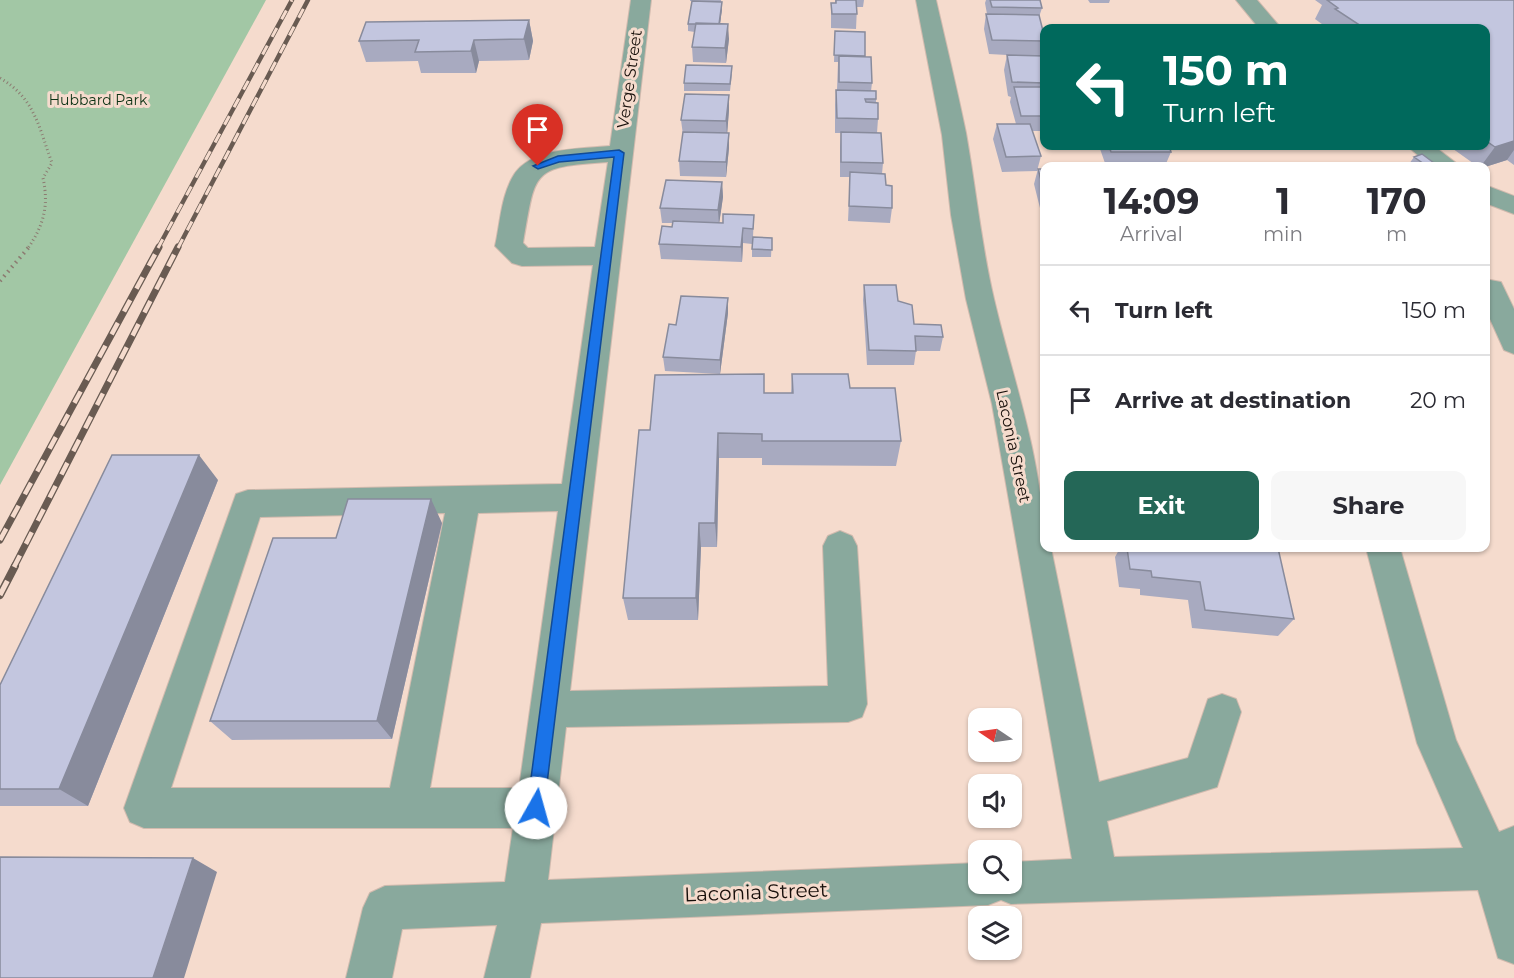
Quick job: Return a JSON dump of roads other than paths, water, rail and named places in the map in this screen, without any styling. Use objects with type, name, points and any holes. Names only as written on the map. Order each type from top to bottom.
[{"type":"street","name":"Verge Street","points":[[507,978],[524,901],[640,0]]},
{"type":"street","name":"Laconia Street","points":[[926,0],[954,135],[964,215],[980,299],[1007,404],[1033,487],[1040,532]]},
{"type":"street","points":[[1246,0],[1267,24]]},
{"type":"street","points":[[1425,150],[1441,162]]},
{"type":"street","points":[[606,256],[546,259],[522,257],[509,246],[525,177],[538,166],[558,159],[619,153]]},
{"type":"street","points":[[1490,195],[1514,206]]},
{"type":"street","points":[[1490,289],[1514,343]]},
{"type":"street","points":[[536,808],[144,808],[248,504],[575,497]]},
{"type":"street","points":[[406,808],[464,499]]},
{"type":"street","points":[[548,709],[848,704],[840,546]]},
{"type":"street","name":"Laconia Street","points":[[1043,552],[1083,807],[1097,879]]},
{"type":"street","points":[[1384,552],[1437,743],[1504,858],[1514,942]]},
{"type":"street","points":[[1083,807],[1203,773],[1222,712]]},
{"type":"street","points":[[1022,882],[1504,858]]},
{"type":"street","name":"Laconia Street","points":[[369,978],[385,908],[968,885]]},
{"type":"railway","points":[[158,248],[292,0]]},
{"type":"railway","points":[[178,248],[308,0]]},
{"type":"railway","points":[[0,540],[159,247]]},
{"type":"railway","points":[[14,567],[178,247]]},
{"type":"railway","points":[[0,595],[15,566]]},
{"type":"park label","name":"Hubbard Park","points":[[98,100]]}]
